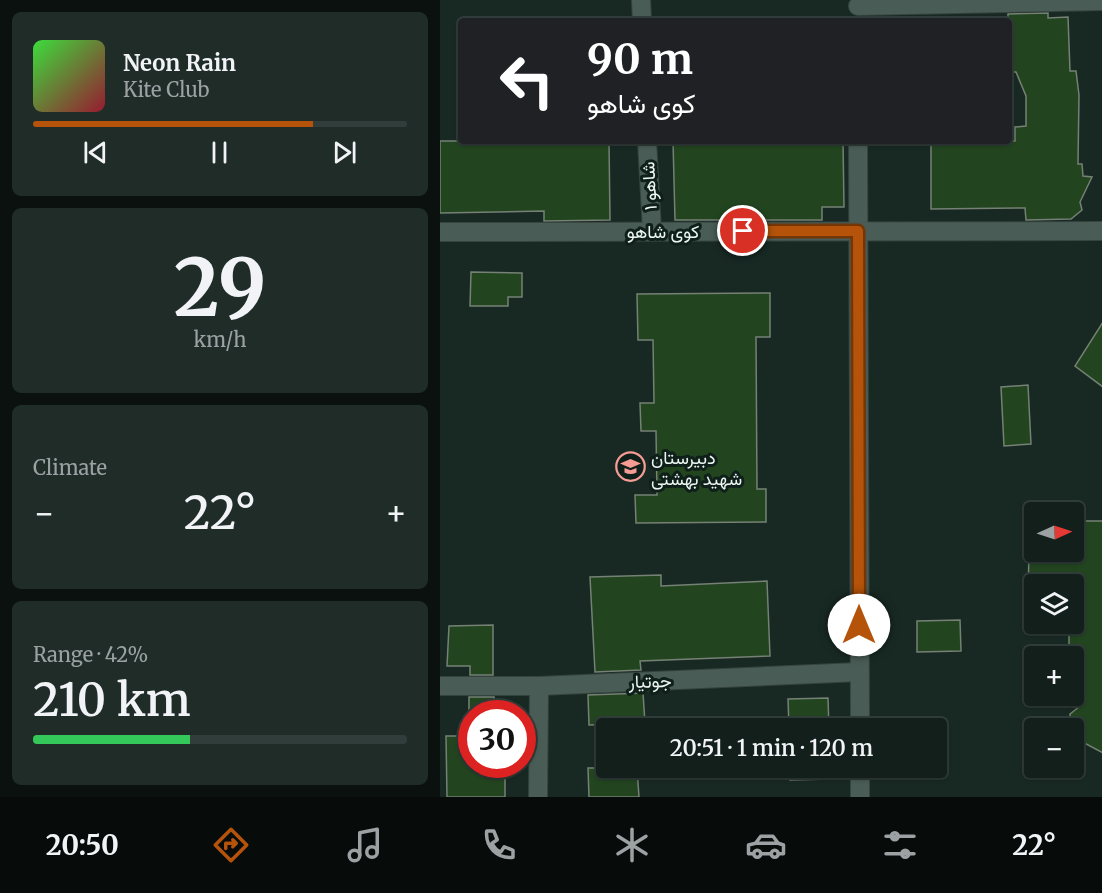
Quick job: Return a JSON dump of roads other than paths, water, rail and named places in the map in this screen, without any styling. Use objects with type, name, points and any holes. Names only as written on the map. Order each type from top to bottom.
[{"type":"street","points":[[641,0],[642,18]]},
{"type":"street","points":[[858,9],[1103,1]]},
{"type":"street","name":"شاهو ۱","points":[[647,144],[652,231]]},
{"type":"street","points":[[858,144],[860,718]]},
{"type":"street","name":"کوی شاهو","points":[[440,232],[1103,231]]},
{"type":"street","name":"جوتیار","points":[[440,686],[539,686],[859,672]]},
{"type":"street","points":[[538,797],[539,686]]},
{"type":"street","points":[[860,778],[860,797]]},
{"type":"place","name":"دبیرستان شهید بهشتی","points":[[630,467]]}]
